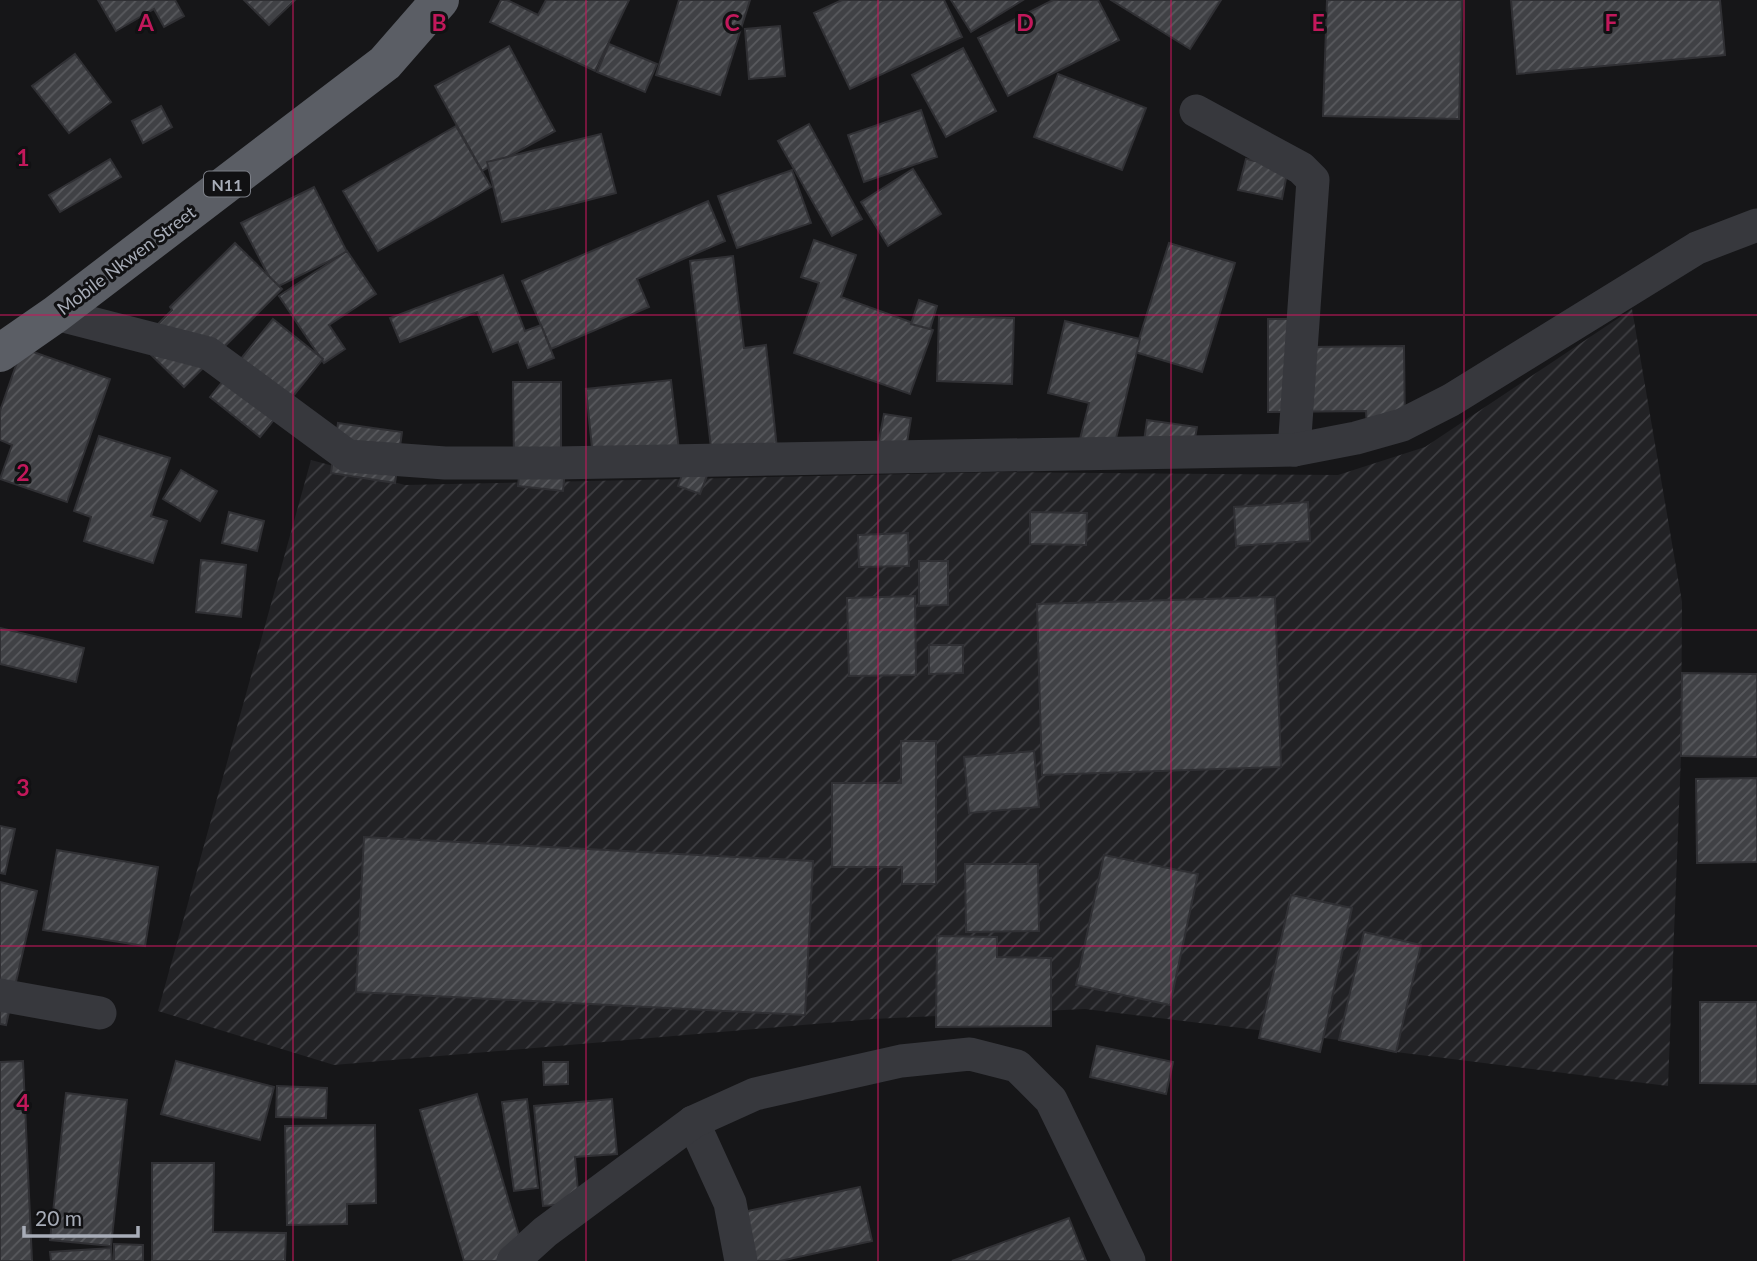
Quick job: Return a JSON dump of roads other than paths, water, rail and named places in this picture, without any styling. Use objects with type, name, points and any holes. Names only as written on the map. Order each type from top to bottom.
[{"type":"highway","name":"Mobile Nkwen Street","points":[[0,353],[56,314],[385,63],[440,0]]},
{"type":"street","points":[[1196,111],[1301,169],[1313,180],[1294,450]]},
{"type":"street","points":[[56,314],[208,353],[348,456],[445,463],[555,463],[1294,450],[1356,438],[1402,425],[1451,400],[1697,248],[1757,225]]},
{"type":"street","points":[[0,995],[100,1013]]},
{"type":"street","points":[[513,1261],[545,1232],[693,1122],[754,1094],[901,1061],[970,1054],[1017,1066],[1051,1100],[1129,1261]]},
{"type":"street","points":[[693,1122],[730,1203],[741,1261]]}]
